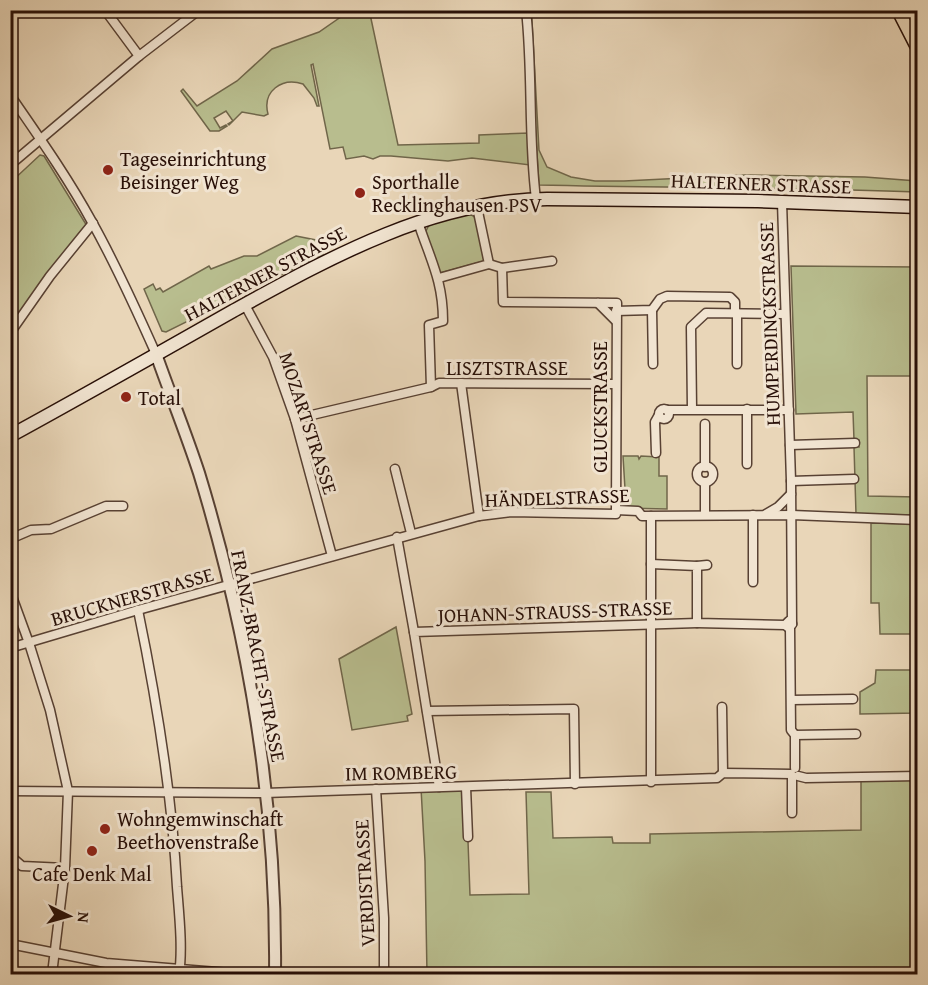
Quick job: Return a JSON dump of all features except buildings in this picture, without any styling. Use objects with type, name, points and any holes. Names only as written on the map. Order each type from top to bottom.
[{"type":"main road","points":[[898,10],[918,49]]},
{"type":"main road","name":"HALTERNER STRASSE","points":[[10,436],[330,259],[418,222],[477,207],[536,199],[622,199],[918,207]]},
{"type":"street","points":[[105,10],[139,56]]},
{"type":"street","points":[[526,10],[532,88],[532,165],[536,199]]},
{"type":"street","points":[[10,165],[139,56],[198,11]]},
{"type":"street","points":[[10,95],[93,223],[126,287],[156,354]]},
{"type":"street","name":"HUMPERDINCKSTRASSE","points":[[782,202],[792,515],[789,625],[791,730],[795,735],[792,813]]},
{"type":"street","points":[[477,207],[489,264]]},
{"type":"street","points":[[418,222],[439,278],[443,299],[443,321],[429,325],[431,387]]},
{"type":"street","points":[[10,333],[50,276],[93,223]]},
{"type":"street","points":[[439,278],[489,264],[502,267],[552,261]]},
{"type":"street","points":[[502,267],[503,302],[598,303],[652,310]]},
{"type":"street","points":[[653,364],[652,310],[660,299],[667,296],[733,298],[736,313],[737,364]]},
{"type":"street","points":[[706,297],[706,313]]},
{"type":"street","points":[[598,303],[616,321]]},
{"type":"street","name":"MOZARTSTRASSE","points":[[245,305],[273,357],[295,419],[332,556]]},
{"type":"street","name":"GLUCKSTRASSE","points":[[616,307],[616,510]]},
{"type":"street","points":[[692,409],[691,327],[706,313],[786,314]]},
{"type":"street","name":"FRANZ-BRACHT-STRASSE","points":[[156,354],[198,472],[229,585],[255,715],[265,793],[272,880],[275,975]]},
{"type":"street","name":"LISZTSTRASSE","points":[[295,419],[431,387],[439,383],[615,384]]},
{"type":"street","points":[[461,383],[479,516]]},
{"type":"street","points":[[656,453],[655,423],[663,413],[692,409],[789,410]]},
{"type":"street","points":[[747,409],[747,464]]},
{"type":"street","points":[[705,424],[705,466],[699,469],[697,474],[700,480],[705,482],[705,515]]},
{"type":"street","name":"HUMPERDINCKSTRASSE","points":[[790,446],[855,443]]},
{"type":"street","points":[[395,469],[411,533]]},
{"type":"street","points":[[791,481],[854,479]]},
{"type":"street","points":[[765,515],[778,507],[791,494]]},
{"type":"street","points":[[10,539],[31,530],[51,529],[106,506],[123,506]]},
{"type":"street","name":"HÄNDELSTRASSE","points":[[229,585],[411,533],[479,516],[511,512],[616,514],[616,510],[638,512],[642,516],[792,515],[918,520]]},
{"type":"street","points":[[753,515],[753,582]]},
{"type":"street","points":[[651,516],[649,624],[651,782]]},
{"type":"street","name":"JOHANN-STRAUSS-STRASSE","points":[[397,537],[439,787]]},
{"type":"street","points":[[651,564],[707,565]]},
{"type":"street","name":"JOHANN-STRAUSS-STRASSE","points":[[697,566],[697,622]]},
{"type":"street","name":"BRUCKNERSTRASSE","points":[[10,648],[229,585]]},
{"type":"street","points":[[10,591],[50,710],[68,791],[65,867],[52,975]]},
{"type":"street","points":[[138,610],[155,694],[170,791],[176,855],[180,972]]},
{"type":"street","name":"JOHANN-STRAUSS-STRASSE","points":[[414,632],[697,622],[789,625]]},
{"type":"street","points":[[792,700],[854,699]]},
{"type":"street","points":[[722,707],[723,773]]},
{"type":"street","points":[[427,711],[574,709],[575,784]]},
{"type":"street","points":[[795,735],[855,734]]},
{"type":"street","name":"IM ROMBERG","points":[[10,791],[265,793],[651,782],[717,778],[723,773],[794,774],[806,778],[918,776]]},
{"type":"street","points":[[466,787],[468,837]]},
{"type":"street","name":"VERDISTRASSE","points":[[376,789],[384,908],[384,975]]},
{"type":"street","points":[[10,860],[15,860],[22,866],[65,867]]},
{"type":"street","points":[[10,944],[106,963],[180,972],[242,975]]},
{"type":"green space","points":[[528,11],[531,11],[532,21],[539,150],[547,167],[571,177],[595,181],[745,175],[865,177],[917,181],[917,192],[539,185]]},
{"type":"green space","points":[[348,12],[370,14],[398,145],[479,143],[479,135],[529,133],[530,165],[472,158],[448,161],[391,156],[380,156],[373,159],[364,156],[346,159],[343,147],[330,149],[313,64],[311,65],[319,106],[303,84],[288,82],[281,84],[271,93],[267,106],[268,114],[264,116],[242,112],[233,121],[226,111],[214,118],[220,128],[227,126],[219,131],[210,131],[181,91],[183,89],[197,106],[237,81],[272,49],[319,32]]},
{"type":"green space","points":[[40,155],[44,156],[87,226],[11,330],[11,182]]},
{"type":"green space","points":[[470,214],[478,219],[484,261],[440,273],[425,233],[430,223]]},
{"type":"green space","points":[[296,236],[316,240],[323,254],[166,332],[162,331],[144,289],[153,284],[156,290],[160,288],[163,292],[209,266],[211,269],[244,256],[257,256]]},
{"type":"green space","points":[[791,266],[917,267],[917,376],[867,376],[868,496],[917,497],[917,515],[856,514],[854,447],[859,447],[859,440],[854,440],[853,412],[796,414]]},
{"type":"green space","points":[[623,456],[638,456],[639,459],[641,456],[659,457],[659,476],[667,476],[667,509],[623,508],[625,489]]},
{"type":"green space","points":[[871,523],[917,524],[917,634],[880,634],[879,603],[871,603]]},
{"type":"green space","points":[[396,627],[412,714],[407,716],[408,721],[352,730],[339,659]]},
{"type":"green space","points":[[876,670],[917,670],[917,713],[860,714],[860,692],[875,683]]},
{"type":"green space","points":[[917,780],[917,974],[427,974],[421,788],[466,787],[470,895],[529,894],[526,792],[551,792],[553,838],[612,837],[613,843],[650,843],[650,834],[861,830],[861,781]]},
{"type":"place","name":"Tageseinrichtung Beisinger Weg","points":[[108,170]]},
{"type":"place","name":"Sporthalle Recklinghausen PSV","points":[[360,193]]},
{"type":"place","name":"Total","points":[[126,397]]},
{"type":"place","name":"Wohngemwinschaft Beethovenstraße","points":[[105,829]]},
{"type":"place","name":"Cafe Denk Mal","points":[[92,851]]}]
